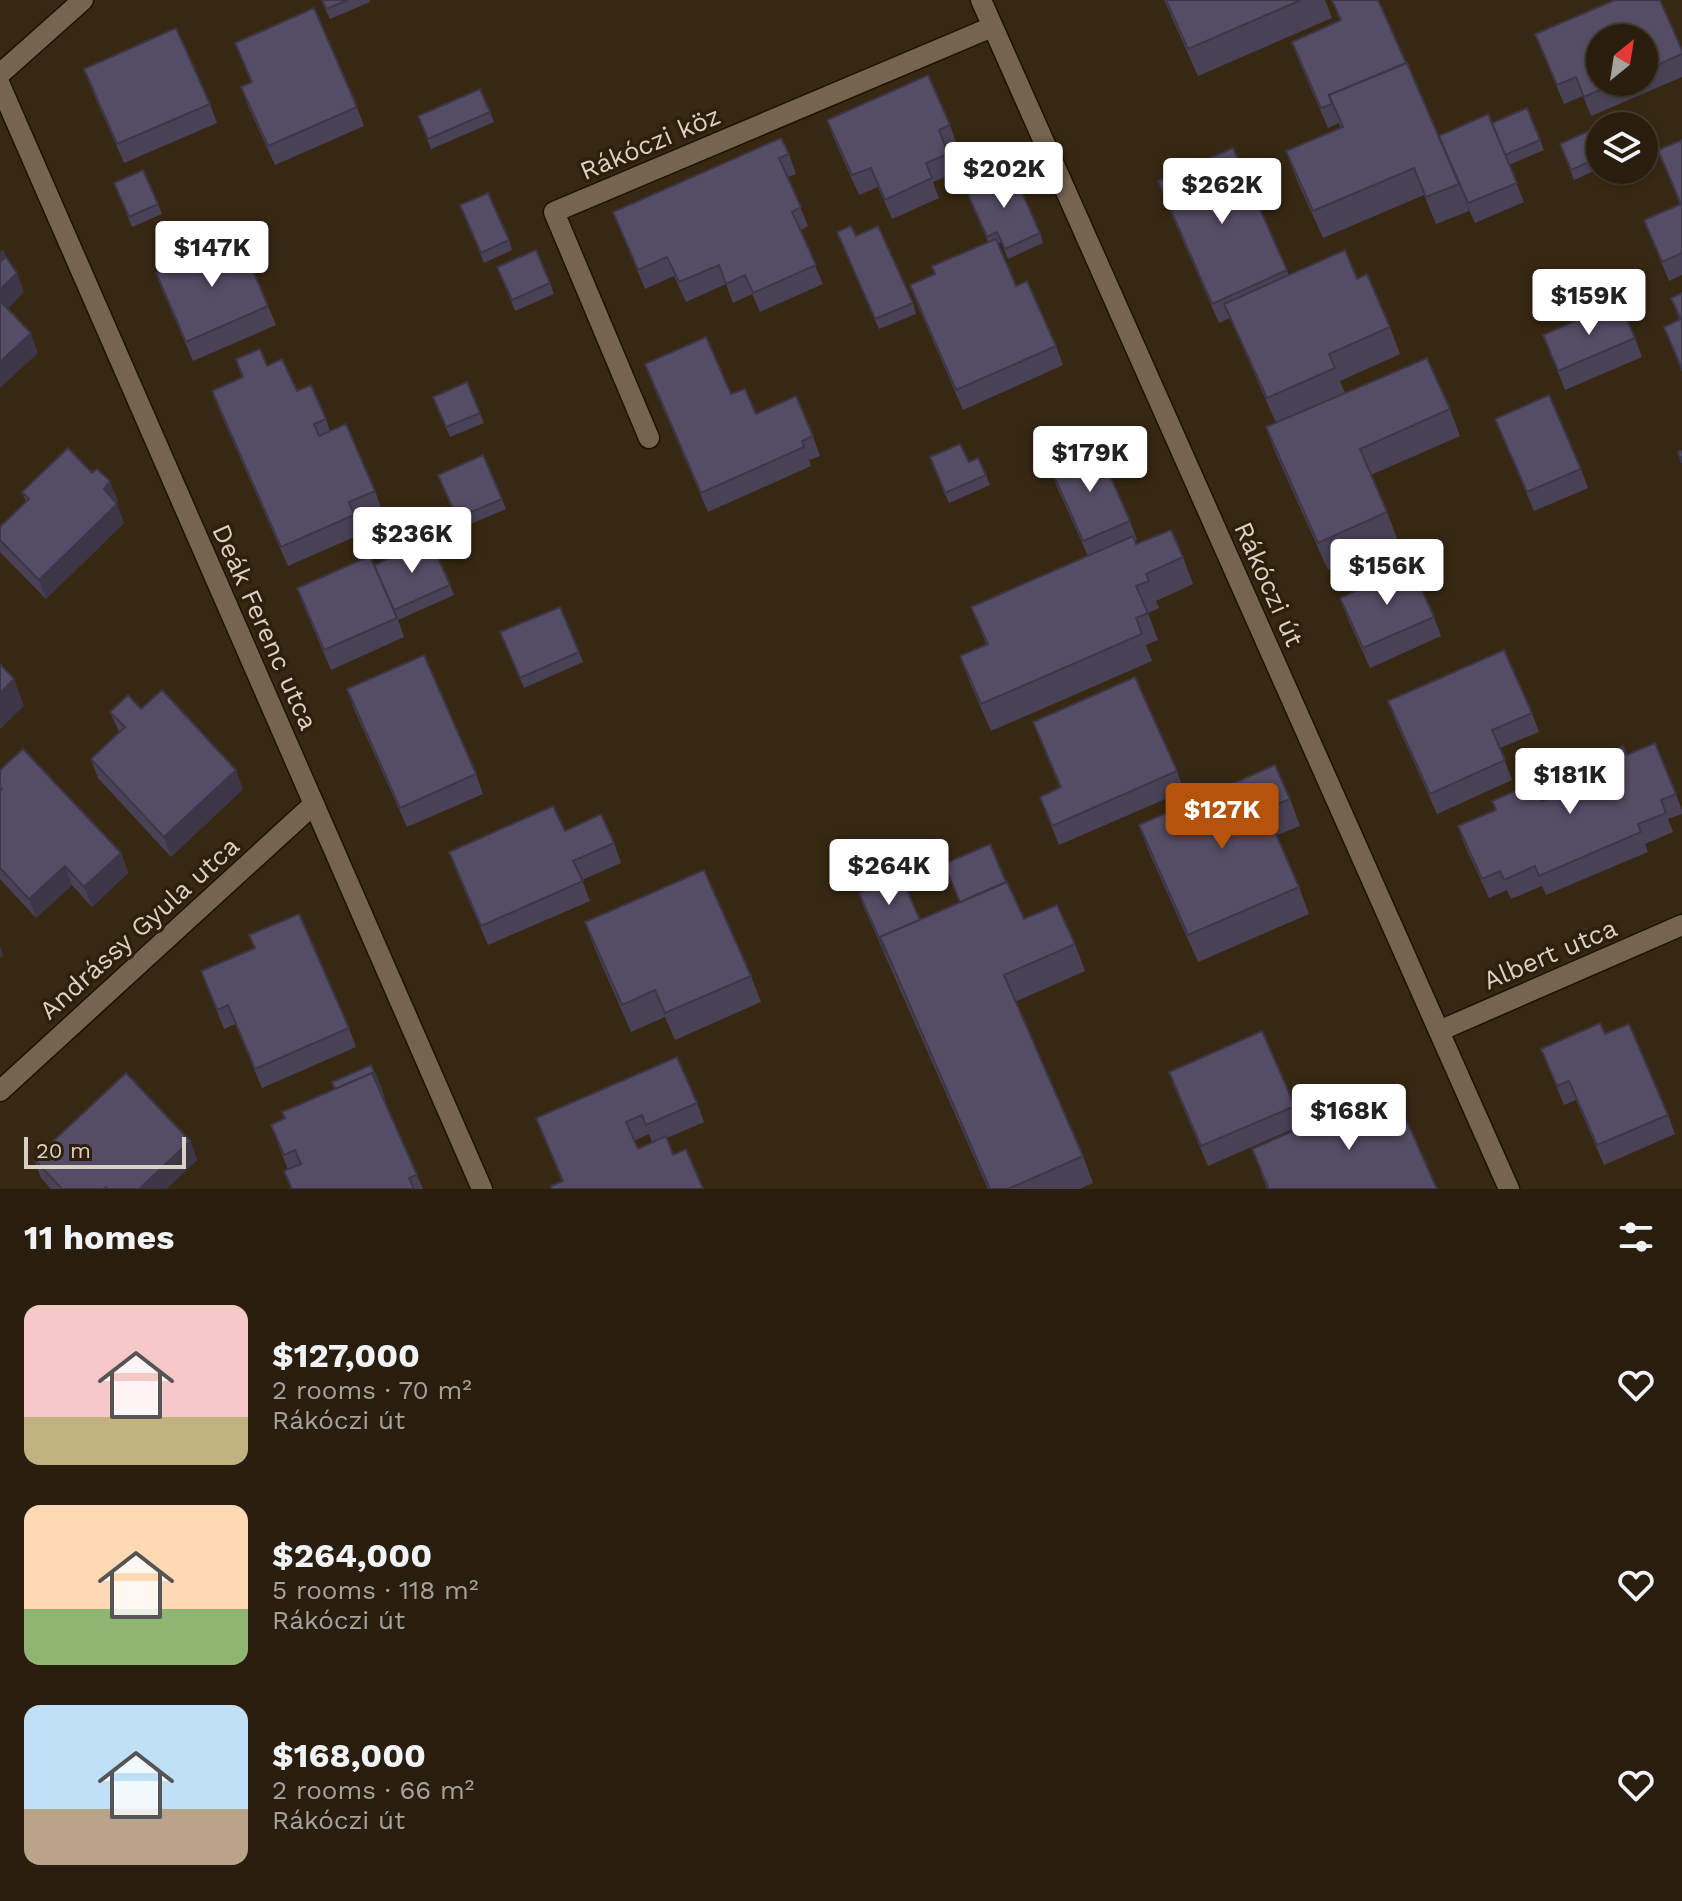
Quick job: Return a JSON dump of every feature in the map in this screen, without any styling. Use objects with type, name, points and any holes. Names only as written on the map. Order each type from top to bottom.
[{"type":"street","points":[[0,74],[83,0]]},
{"type":"street","name":"Rákóczi út","points":[[981,0],[1509,1189]]},
{"type":"street","name":"Rákóczi köz","points":[[649,438],[554,212],[992,27]]},
{"type":"street","name":"Deák Ferenc utca","points":[[0,85],[482,1189]]},
{"type":"street","name":"Andrássy Gyula utca","points":[[0,1091],[314,804]]},
{"type":"street","name":"Albert utca","points":[[1439,1031],[1682,925]]},
{"type":"building","points":[[322,0],[348,0],[326,9]]},
{"type":"building","points":[[1166,0],[1301,0],[1188,49]]},
{"type":"building","points":[[1332,0],[1378,0],[1406,63],[1329,95],[1332,104],[1321,108],[1292,42],[1341,20]]},
{"type":"building","points":[[1615,0],[1660,0],[1682,54],[1658,65],[1658,24],[1586,24],[1584,97],[1576,77],[1557,85],[1535,34]]},
{"type":"building","points":[[314,8],[357,107],[268,146],[241,87],[252,82],[235,43]]},
{"type":"building","points":[[176,28],[210,104],[117,144],[84,69]]},
{"type":"building","points":[[1407,63],[1459,184],[1426,197],[1414,168],[1313,211],[1286,151],[1343,127],[1329,95]]},
{"type":"building","points":[[928,75],[950,125],[939,130],[948,154],[926,163],[932,178],[885,200],[871,168],[852,175],[827,120]]},
{"type":"building","points":[[480,89],[490,112],[428,139],[418,116]]},
{"type":"building","points":[[1527,108],[1540,140],[1505,155],[1492,123]]},
{"type":"building","points":[[1488,114],[1517,183],[1468,203],[1439,136]]},
{"type":"building","points":[[1586,132],[1586,163],[1571,170],[1560,144]]},
{"type":"building","points":[[781,138],[789,154],[779,158],[801,207],[792,212],[816,265],[753,293],[745,275],[726,284],[719,265],[679,282],[667,257],[638,270],[613,212]]},
{"type":"building","points":[[1682,140],[1682,253],[1662,262],[1644,220],[1681,204],[1658,150]]},
{"type":"building","points":[[1233,148],[1287,270],[1212,304],[1158,181]]},
{"type":"building","points":[[143,170],[158,204],[129,217],[114,183]]},
{"type":"building","points":[[1012,170],[1040,233],[1005,249],[997,232],[987,237],[966,190]]},
{"type":"building","points":[[488,193],[509,240],[481,253],[460,205]]},
{"type":"building","points":[[851,226],[856,236],[878,226],[913,303],[875,319],[837,232]]},
{"type":"building","points":[[238,236],[268,306],[186,342],[156,273]]},
{"type":"building","points":[[996,239],[1016,286],[1027,281],[1056,346],[956,390],[910,285],[935,274],[932,266]]},
{"type":"building","points":[[536,250],[550,283],[512,300],[497,267]]},
{"type":"building","points":[[1345,250],[1357,279],[1367,274],[1390,327],[1329,354],[1335,368],[1267,398],[1224,304]]},
{"type":"building","points":[[6,257],[17,273],[0,290],[0,262]]},
{"type":"building","points":[[1682,293],[1682,369],[1664,327],[1681,319],[1671,298]]},
{"type":"building","points":[[0,301],[31,333],[0,362]]},
{"type":"building","points":[[1619,302],[1635,338],[1558,371],[1543,335]]},
{"type":"building","points":[[706,337],[731,394],[745,389],[756,414],[796,396],[813,436],[802,441],[804,447],[701,493],[645,364]]},
{"type":"building","points":[[260,349],[267,366],[282,359],[297,391],[311,385],[326,419],[314,424],[319,436],[346,424],[375,491],[349,502],[354,515],[281,547],[212,391],[243,377],[236,359]]},
{"type":"building","points":[[1427,358],[1450,409],[1360,449],[1387,512],[1318,543],[1266,427]]},
{"type":"building","points":[[467,382],[480,413],[446,427],[433,397]]},
{"type":"building","points":[[1549,395],[1581,469],[1527,492],[1495,419]]},
{"type":"building","points":[[960,444],[969,462],[978,458],[986,475],[945,493],[930,457]]},
{"type":"building","points":[[1097,446],[1130,521],[1083,541],[1050,467]]},
{"type":"building","points":[[68,448],[92,473],[97,469],[110,481],[104,489],[117,504],[39,580],[0,540],[0,527],[29,499],[22,492]]},
{"type":"building","points":[[483,455],[502,499],[457,518],[438,475]]},
{"type":"building","points":[[1171,530],[1183,557],[1146,574],[1149,581],[1136,586],[1148,613],[1136,618],[1142,634],[981,704],[960,656],[988,644],[971,607],[1133,536],[1136,544]]},
{"type":"building","points":[[430,540],[450,585],[394,610],[374,565]]},
{"type":"building","points":[[370,556],[397,618],[324,650],[297,588]]},
{"type":"building","points":[[1411,566],[1434,617],[1363,648],[1340,598]]},
{"type":"building","points":[[560,607],[579,652],[520,678],[500,632]]},
{"type":"building","points":[[1504,650],[1532,713],[1492,730],[1505,760],[1430,794],[1388,701]]},
{"type":"building","points":[[424,655],[476,774],[400,808],[347,689]]},
{"type":"building","points":[[0,664],[14,679],[0,693]]},
{"type":"building","points":[[1135,677],[1177,771],[1052,826],[1040,797],[1061,787],[1033,722]]},
{"type":"building","points":[[162,690],[236,770],[164,837],[91,759],[125,727],[110,712],[128,695],[141,709]]},
{"type":"building","points":[[1655,743],[1676,794],[1661,800],[1666,813],[1638,824],[1641,832],[1539,876],[1535,866],[1504,880],[1500,871],[1482,879],[1458,826],[1496,810],[1492,801],[1534,783],[1542,801],[1588,781],[1585,775],[1592,772],[1587,761],[1623,746],[1627,755]]},
{"type":"building","points":[[23,749],[121,853],[84,887],[65,866],[29,899],[0,868],[0,770]]},
{"type":"building","points":[[1275,765],[1290,799],[1265,809],[1299,887],[1188,935],[1139,825]]},
{"type":"building","points":[[553,806],[565,831],[601,814],[614,843],[573,861],[583,881],[481,926],[449,852]]},
{"type":"building","points":[[990,844],[1006,882],[960,902],[944,864]]},
{"type":"building","points":[[704,870],[751,976],[665,1013],[655,990],[622,1005],[585,922]]},
{"type":"building","points":[[900,875],[920,920],[880,937],[886,954],[859,893]]},
{"type":"building","points":[[1007,882],[1024,919],[1057,905],[1075,944],[1004,975],[1083,1156],[1008,1189],[990,1189],[880,937]]},
{"type":"building","points":[[299,914],[349,1028],[255,1069],[228,1005],[217,1010],[201,971],[255,948],[249,935]]},
{"type":"building","points":[[1600,1023],[1605,1034],[1629,1024],[1668,1115],[1597,1145],[1569,1081],[1557,1086],[1541,1049]]},
{"type":"building","points":[[1262,1031],[1295,1106],[1201,1146],[1169,1072]]},
{"type":"building","points":[[677,1057],[697,1103],[646,1125],[642,1115],[626,1122],[638,1149],[666,1136],[673,1155],[686,1149],[703,1189],[552,1189],[551,1186],[563,1181],[536,1118]]},
{"type":"building","points":[[371,1065],[381,1088],[372,1073],[335,1089],[332,1082]]},
{"type":"building","points":[[126,1073],[190,1141],[139,1189],[62,1189],[34,1159]]},
{"type":"building","points":[[372,1073],[417,1175],[409,1178],[414,1189],[292,1189],[284,1171],[301,1164],[295,1150],[284,1155],[271,1125],[285,1118],[282,1112]]},
{"type":"building","points":[[1392,1088],[1437,1189],[1269,1189],[1252,1149]]}]
